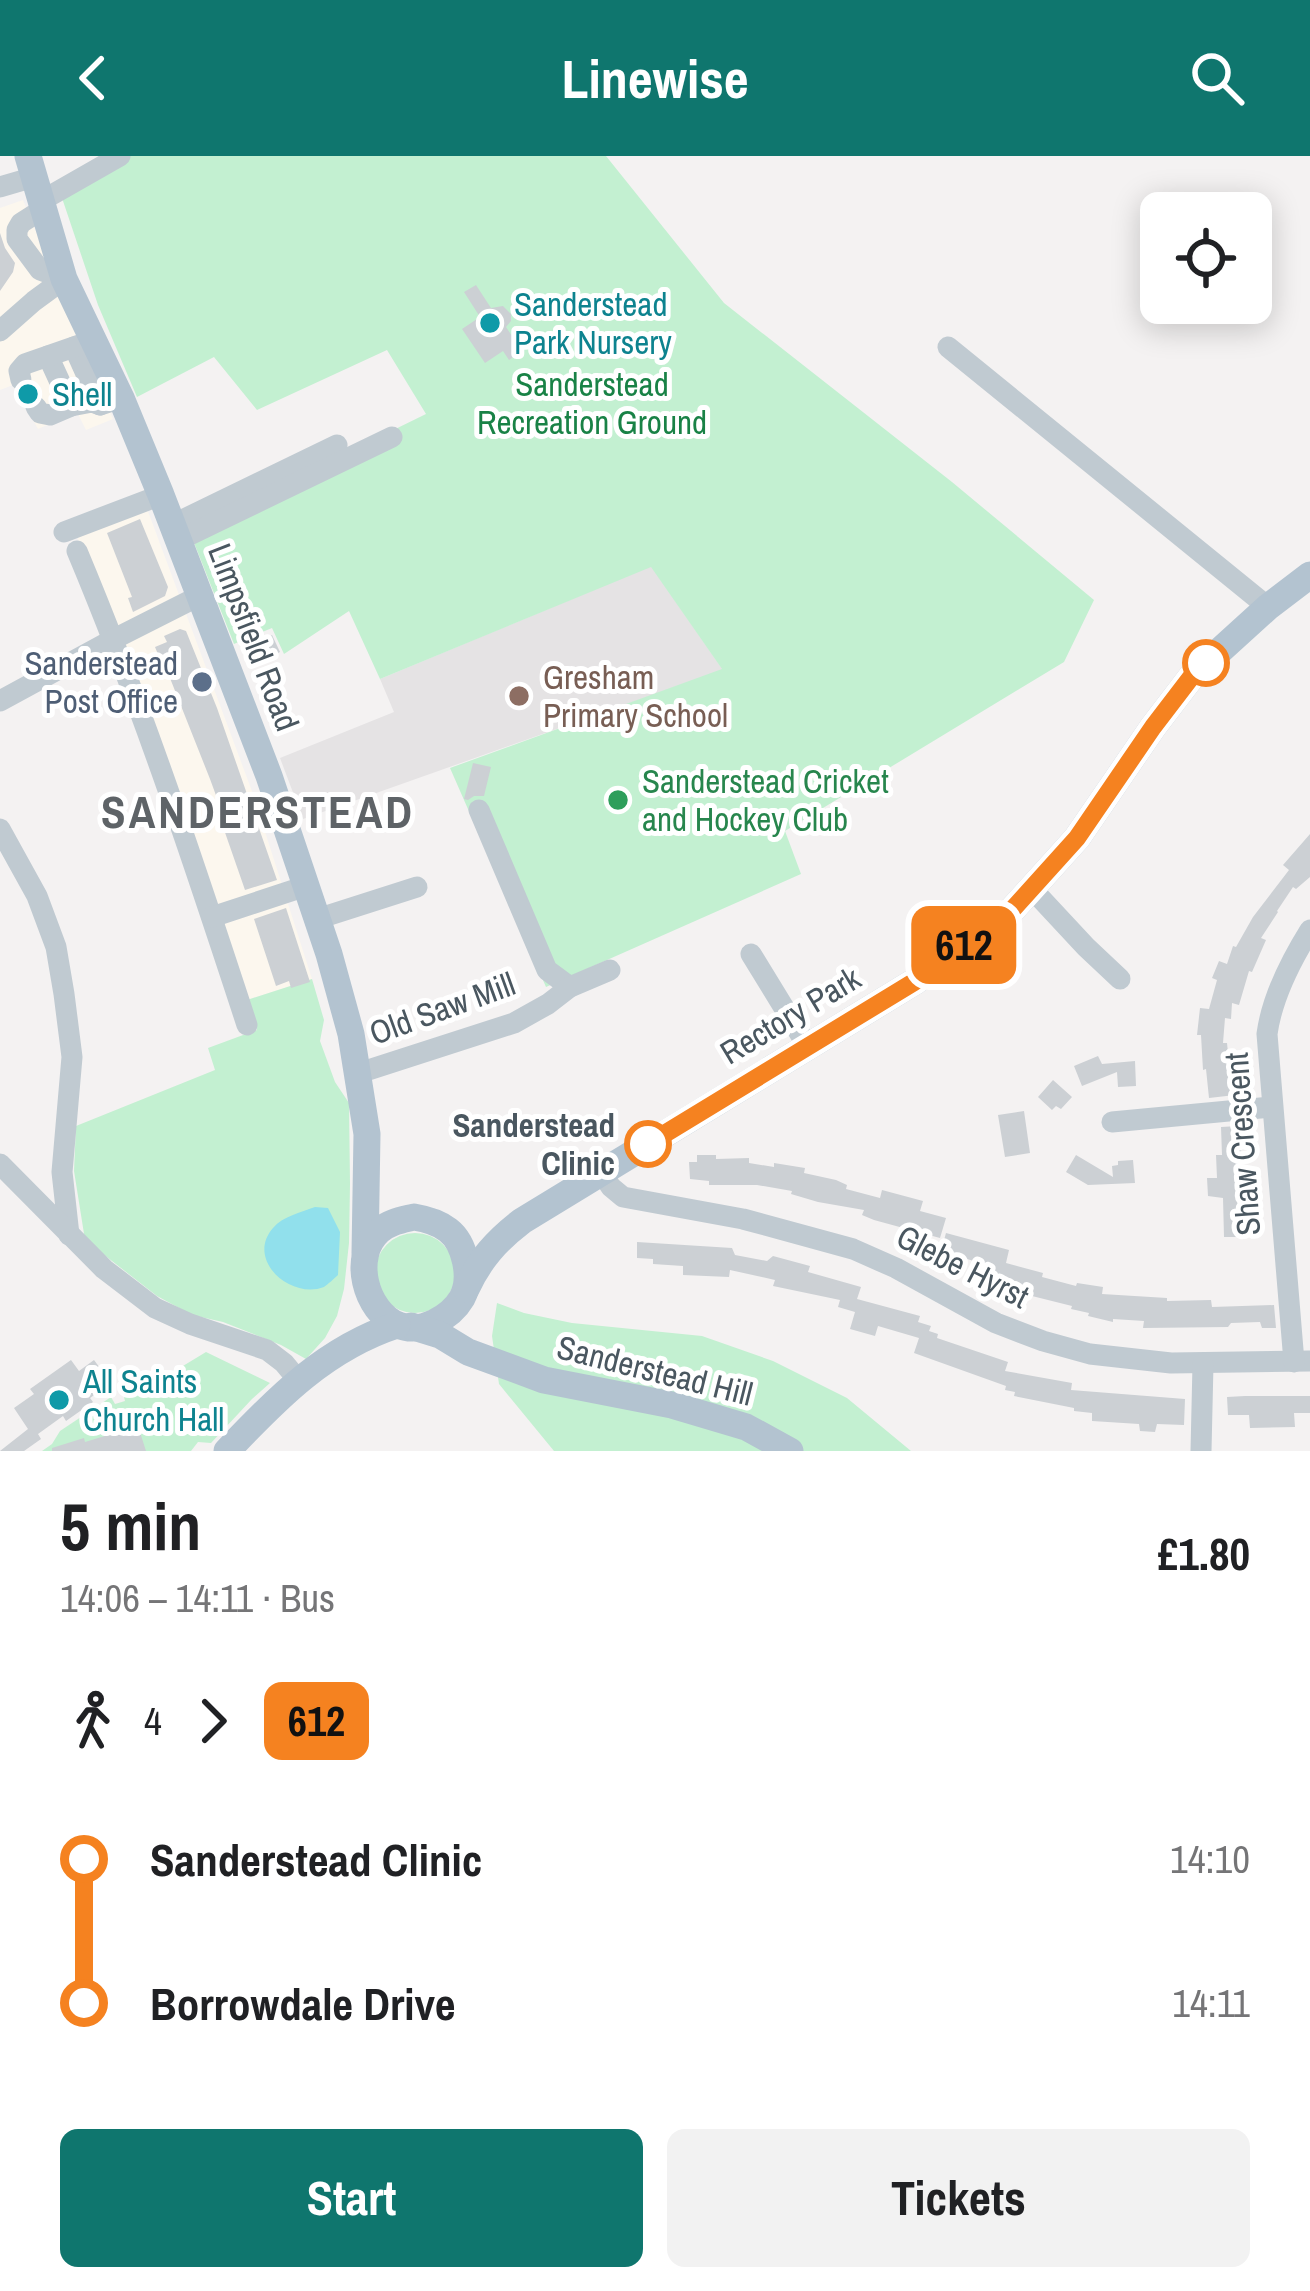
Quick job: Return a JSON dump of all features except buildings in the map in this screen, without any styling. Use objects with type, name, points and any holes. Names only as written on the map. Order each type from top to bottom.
[{"type":"main road","name":"Limpsfield Road","points":[[37,186],[64,279],[55,356],[78,406],[161,495],[269,776],[340,989],[367,1134],[365,1259]]},
{"type":"main road","name":"Rectory Park","points":[[464,1294],[489,1249],[522,1221],[914,982],[1012,910],[1077,838],[1192,676],[1310,575]]},
{"type":"main road","name":"Limpsfield Road","points":[[367,1158],[383,1195],[394,1205],[430,1220]]},
{"type":"main road","points":[[227,1451],[346,1330],[376,1233],[413,1217],[452,1232],[466,1262],[464,1323],[500,1364]]},
{"type":"main road","name":"Rectory Park","points":[[430,1220],[478,1226],[522,1221]]},
{"type":"main road","points":[[365,1259],[368,1289],[378,1309],[404,1326]]},
{"type":"main road","points":[[307,1373],[358,1339],[443,1318],[464,1294]]},
{"type":"main road","name":"Sanderstead Hill","points":[[404,1326],[440,1335],[468,1352],[544,1380],[691,1410],[746,1427],[790,1451]]},
{"type":"street","points":[[0,187],[37,186],[120,156]]},
{"type":"street","points":[[0,331],[64,279]]},
{"type":"street","points":[[948,347],[1268,607]]},
{"type":"street","points":[[55,356],[78,406]]},
{"type":"street","points":[[174,533],[392,437]]},
{"type":"street","points":[[174,533],[337,445]]},
{"type":"street","points":[[161,495],[70,542],[114,639],[247,1025]]},
{"type":"street","points":[[0,701],[199,596]]},
{"type":"street","points":[[479,810],[548,970],[570,987]]},
{"type":"street","points":[[0,829],[37,896],[56,947],[72,1057],[62,1172],[69,1234]]},
{"type":"street","points":[[212,917],[306,886]]},
{"type":"street","points":[[317,919],[417,886]]},
{"type":"street","points":[[1032,889],[1120,979]]},
{"type":"street","name":"Shaw Crescent","points":[[1302,1361],[1267,1051],[1270,1017],[1288,969],[1310,930]]},
{"type":"street","points":[[752,954],[808,1046]]},
{"type":"street","name":"Old Saw Mill","points":[[358,1073],[514,1023],[570,987],[610,970]]},
{"type":"street","points":[[1112,1122],[1271,1107]]},
{"type":"street","points":[[0,1164],[104,1269],[155,1308],[267,1350],[307,1373]]},
{"type":"street","points":[[20,1184],[62,1172]]},
{"type":"street","name":"Glebe Hyrst","points":[[601,1172],[623,1197],[743,1219],[866,1253],[985,1318],[1043,1341],[1123,1360],[1302,1361]]},
{"type":"street","points":[[1201,1451],[1203,1364]]},
{"type":"shaded area","points":[[23,200],[113,419],[86,430],[77,412],[38,429],[13,385],[0,390],[0,208]]},
{"type":"shaded area","points":[[146,506],[253,794],[312,979],[247,1000],[118,635],[76,534]]},
{"type":"shaded area","name":"Gresham Primary School","points":[[651,566],[723,670],[303,819],[280,758],[394,712],[380,679]]},
{"type":"green space","name":"Sanderstead Recreation Ground","points":[[130,156],[606,156],[724,303],[1094,600],[1064,662],[785,831],[801,874],[546,987],[450,768],[722,669],[651,567],[380,679],[349,611],[284,654],[272,628],[234,644],[189,530],[426,414],[387,350],[257,410],[214,357],[137,397],[98,305],[61,195]]},
{"type":"green space","points":[[312,979],[324,1020],[320,1041],[335,1082],[349,1103],[350,1184],[344,1289],[337,1316],[306,1359],[223,1322],[192,1315],[157,1296],[85,1240],[74,1171],[76,1126],[215,1070],[208,1048],[257,1030],[247,1000]]},
{"type":"green space","points":[[415,1233],[443,1245],[455,1273],[443,1301],[415,1313],[387,1301],[375,1273],[387,1245]]},
{"type":"green space","points":[[497,1303],[572,1323],[702,1336],[773,1361],[847,1398],[911,1451],[554,1451],[499,1384],[492,1336]]},
{"type":"green space","points":[[206,1352],[270,1383],[211,1443],[198,1442],[191,1451],[42,1451],[60,1431],[111,1397],[115,1404],[125,1401],[124,1397]]},
{"type":"water","points":[[315,1207],[328,1208],[340,1232],[338,1275],[324,1287],[311,1290],[276,1274],[265,1253],[266,1240],[277,1224]]},
{"type":"bus line","name":"612","points":[[648,1144],[914,982],[1012,910],[1077,838],[1153,727],[1206,663]]},
{"type":"place","name":"Sanderstead Park Nursery","points":[[490,323]]},
{"type":"place","name":"Shell","points":[[28,394]]},
{"type":"place","name":"Sanderstead Post Office","points":[[202,682]]},
{"type":"place","name":"Gresham Primary School","points":[[519,696]]},
{"type":"place","name":"Sanderstead Cricket and Hockey Club","points":[[618,800]]},
{"type":"place","name":"Sanderstead Clinic","points":[[648,1144]]},
{"type":"place","name":"All Saints Church Hall","points":[[59,1400]]},
{"type":"district","name":"SANDERSTEAD","points":[[258,812]]}]
